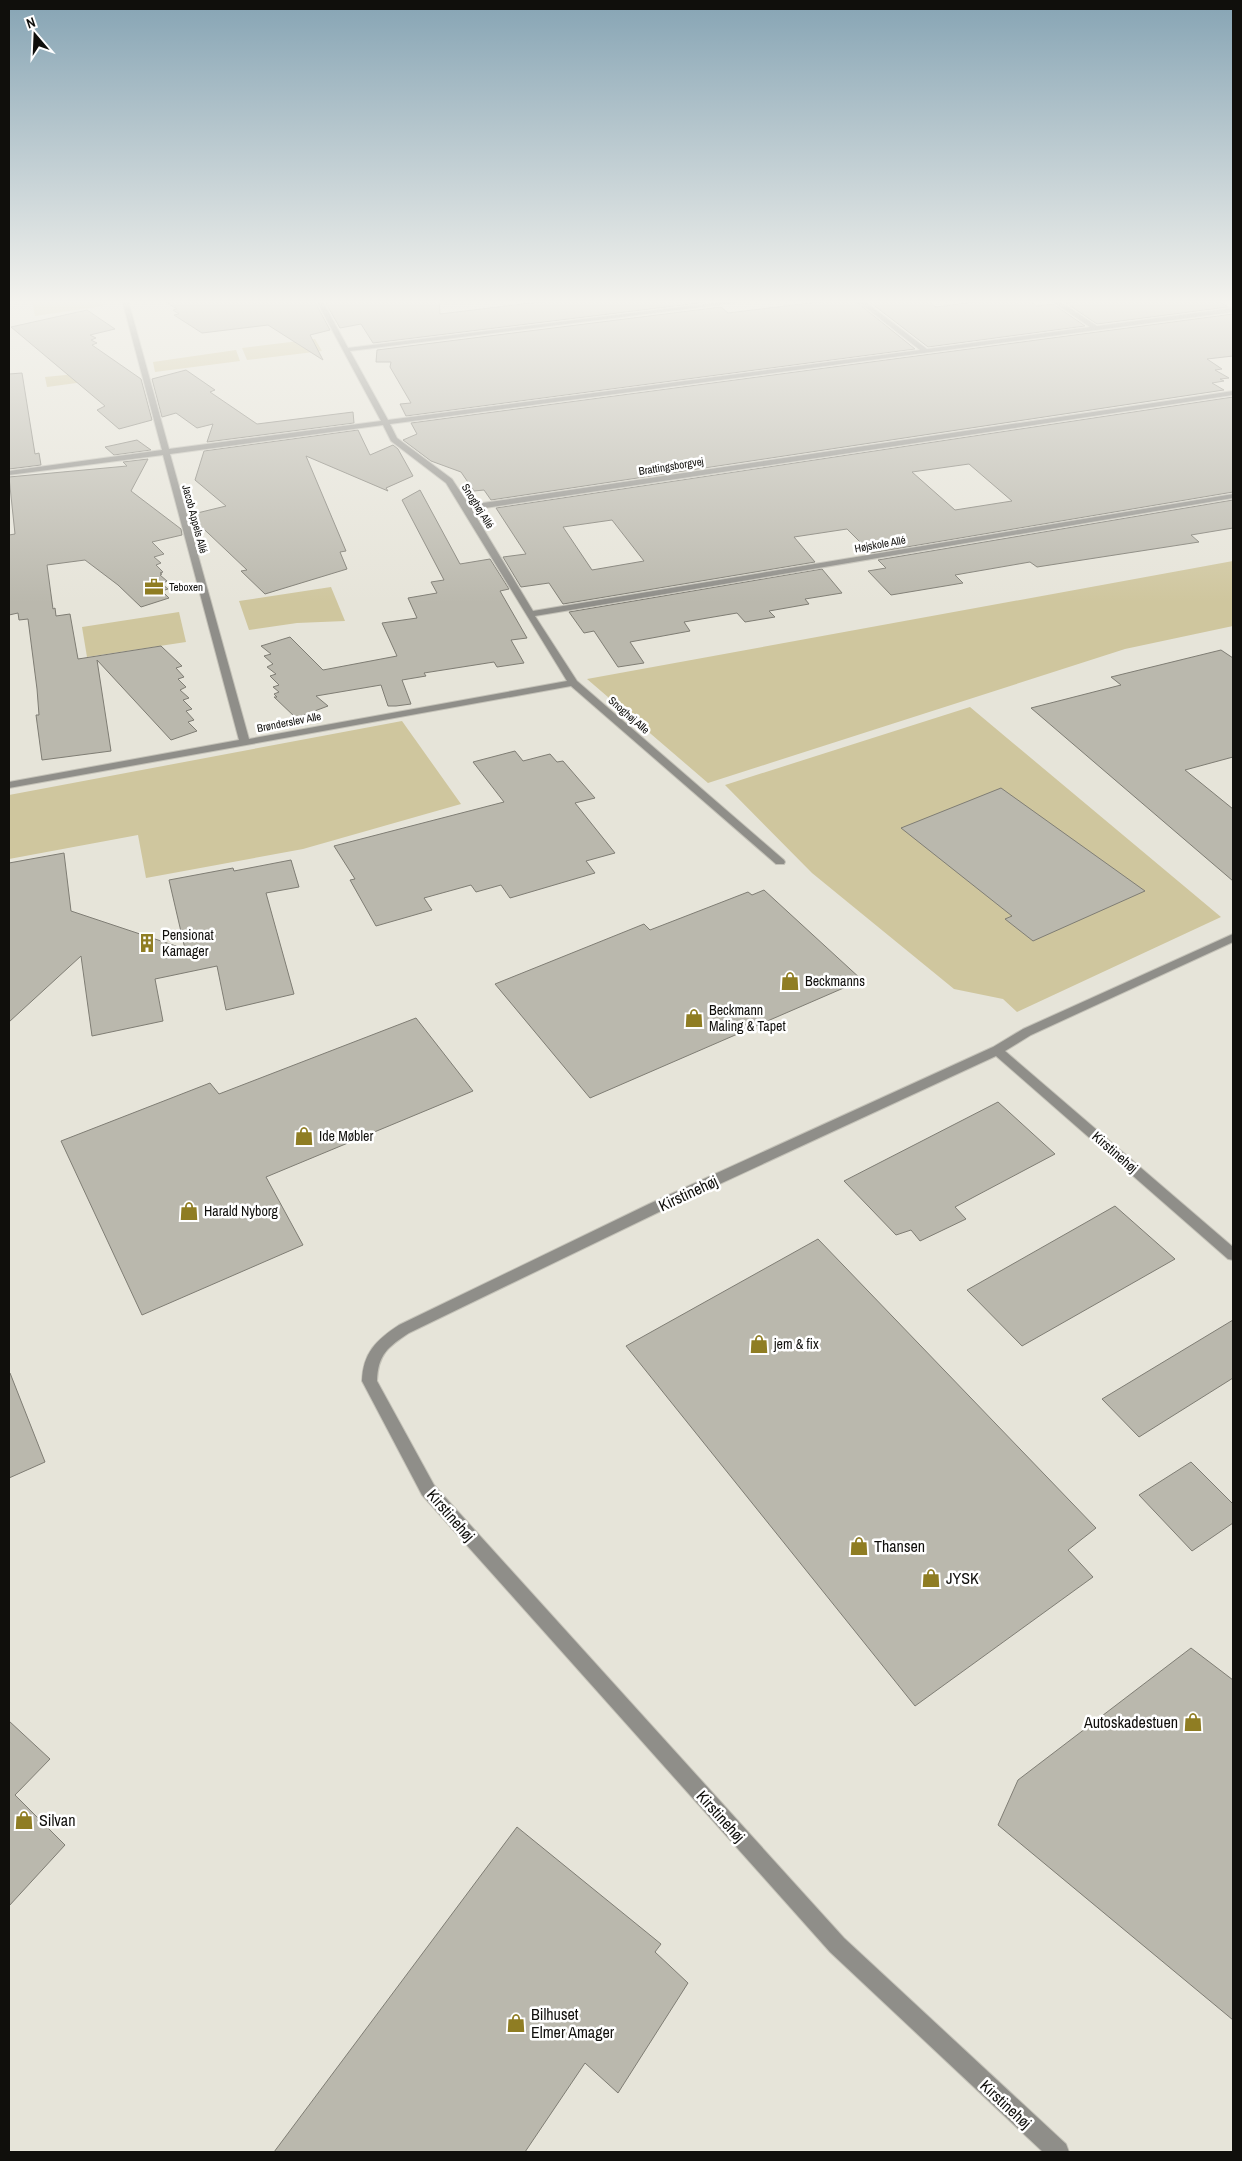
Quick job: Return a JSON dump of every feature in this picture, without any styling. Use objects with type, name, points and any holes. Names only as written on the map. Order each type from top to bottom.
[{"type":"street","name":"Jacob Appels Allé","points":[[152,401],[244,743]]},
{"type":"street","name":"Snoghøj Allé","points":[[373,401],[394,439],[449,480],[468,508],[496,558]]},
{"type":"street","points":[[9,473],[549,401]]},
{"type":"street","name":"Brattingsborgvej","points":[[468,508],[1181,401]]},
{"type":"street","name":"Højskole Allé","points":[[530,614],[1233,496]]},
{"type":"street","name":"Snoghøj Alle","points":[[496,558],[573,684],[780,862]]},
{"type":"street","name":"Brønderslev Alle","points":[[9,785],[573,684]]},
{"type":"street","name":"Kirstinehøj","points":[[1058,2152],[837,1945],[428,1490],[369,1382],[369,1367],[380,1345],[404,1329],[663,1204],[997,1050],[1027,1032],[1233,938]]},
{"type":"street","name":"Kirstinehøj","points":[[997,1050],[1233,1255]]},
{"type":"shaded area","points":[[1233,561],[1233,626],[1125,649],[708,783],[587,679]]},
{"type":"shaded area","points":[[331,587],[345,621],[297,623],[249,630],[239,601]]},
{"type":"shaded area","points":[[179,612],[186,642],[87,657],[82,627]]},
{"type":"shaded area","points":[[970,707],[1221,917],[1017,1012],[1003,999],[954,989],[812,873],[725,785]]},
{"type":"shaded area","points":[[402,721],[461,804],[303,849],[146,878],[138,835],[9,859],[9,795]]},
{"type":"building","points":[[9,401],[26,401],[35,454],[39,453],[41,465],[9,469]]},
{"type":"building","points":[[99,401],[147,401],[152,420],[119,429],[97,410],[105,406]]},
{"type":"building","points":[[158,401],[223,401],[257,424],[353,412],[354,423],[207,442],[213,424],[197,428],[176,413],[162,417]]},
{"type":"building","points":[[410,401],[521,401],[406,416],[400,404],[411,403]]},
{"type":"building","points":[[578,401],[1152,401],[491,500],[484,490],[474,491],[461,472],[431,461],[403,440],[417,434],[411,423]]},
{"type":"building","points":[[1207,401],[1233,401],[1233,492],[871,553],[847,529],[794,537],[815,562],[563,604],[549,583],[521,587],[503,557],[526,554],[496,508]],"holes":[[[969,464],[1012,501],[955,510],[912,472]],[[612,520],[644,561],[592,570],[563,527]]]},
{"type":"building","points":[[358,430],[370,455],[393,445],[398,449],[413,476],[386,488],[388,491],[306,456],[346,551],[340,552],[347,569],[265,594],[241,571],[247,570],[189,515],[226,506],[195,480],[204,451]]},
{"type":"building","points":[[137,440],[151,450],[114,455],[105,447]]},
{"type":"building","points":[[148,459],[131,491],[181,529],[182,535],[152,542],[164,554],[154,557],[161,563],[156,565],[163,572],[160,575],[167,581],[162,584],[168,589],[162,591],[169,598],[141,607],[118,585],[85,560],[47,565],[53,609],[55,608],[56,616],[70,614],[78,659],[161,646],[182,666],[176,668],[184,677],[178,679],[186,687],[180,690],[189,698],[183,700],[192,709],[186,711],[194,720],[188,722],[197,731],[171,740],[97,660],[111,751],[42,760],[36,715],[39,715],[37,689],[28,619],[19,620],[18,613],[9,615],[9,535],[15,534],[9,477],[127,466],[123,462]]},
{"type":"building","points":[[420,490],[460,564],[490,559],[509,589],[500,591],[527,638],[511,640],[524,663],[497,667],[494,662],[424,673],[426,676],[402,680],[411,704],[388,706],[381,685],[316,696],[328,706],[296,718],[274,697],[277,697],[274,694],[279,692],[273,687],[279,685],[270,676],[276,674],[267,667],[273,664],[264,656],[271,654],[261,646],[290,637],[323,670],[397,656],[382,623],[417,618],[408,598],[437,593],[431,582],[444,580],[402,500]]},
{"type":"building","points":[[1233,500],[1233,528],[1191,535],[1199,542],[1037,567],[1030,562],[955,575],[963,583],[891,595],[868,571],[886,568],[878,560]]},
{"type":"building","points":[[822,569],[842,593],[805,599],[809,604],[769,611],[775,617],[745,622],[737,613],[684,622],[690,631],[630,642],[644,663],[618,667],[594,631],[584,633],[569,612]]},
{"type":"building","points":[[1221,650],[1233,658],[1233,757],[1185,770],[1233,809],[1233,881],[1031,708],[1121,685],[1111,677]]},
{"type":"building","points":[[515,751],[523,761],[550,754],[557,762],[563,761],[595,798],[575,803],[615,853],[586,861],[595,873],[510,898],[501,885],[476,892],[471,885],[424,898],[432,910],[376,926],[350,880],[355,879],[334,846],[504,802],[473,762]]},
{"type":"building","points":[[1001,788],[1145,891],[1033,941],[1005,919],[1012,916],[901,828]]},
{"type":"building","name":"Pensionat Kamager","points":[[64,853],[71,911],[185,949],[169,880],[233,868],[234,871],[291,860],[299,887],[266,893],[294,994],[226,1010],[217,966],[155,979],[163,1021],[92,1036],[81,956],[9,1022],[9,863]]},
{"type":"building","points":[[764,890],[862,980],[590,1098],[495,984],[644,924],[650,930],[748,892],[752,895]]},
{"type":"building","name":"Harald Nyborg","points":[[416,1018],[473,1091],[266,1177],[303,1245],[142,1315],[61,1141],[210,1083],[219,1094]]},
{"type":"building","points":[[998,1102],[1055,1154],[955,1207],[966,1219],[920,1241],[911,1230],[896,1235],[844,1181]]},
{"type":"building","points":[[1115,1206],[1175,1259],[1022,1346],[967,1290]]},
{"type":"building","points":[[818,1239],[1096,1528],[1068,1550],[1093,1577],[915,1706],[626,1346]]},
{"type":"building","points":[[1233,1320],[1233,1378],[1139,1437],[1102,1399]]},
{"type":"building","points":[[9,1374],[45,1462],[9,1478]]},
{"type":"building","points":[[1191,1462],[1233,1504],[1233,1523],[1192,1551],[1139,1495]]},
{"type":"building","points":[[1191,1648],[1233,1680],[1233,2020],[998,1825],[1018,1780]]},
{"type":"building","name":"Silvan","points":[[9,1721],[50,1759],[15,1795],[65,1845],[9,1906]]},
{"type":"building","name":"Bilhuset Elmer Amager","points":[[517,1827],[661,1944],[655,1952],[688,1983],[618,2093],[585,2063],[525,2152],[274,2152]]},
{"type":"place","name":"Teboxen","points":[[154,587]]},
{"type":"place","name":"Pensionat Kamager","points":[[147,943]]},
{"type":"place","name":"Beckmanns","points":[[790,981]]},
{"type":"place","name":"Beckmann Maling & Tapet","points":[[694,1018]]},
{"type":"place","name":"Ide Møbler","points":[[304,1136]]},
{"type":"place","name":"Harald Nyborg","points":[[189,1211]]},
{"type":"place","name":"jem & fix","points":[[759,1344]]},
{"type":"place","name":"Thansen","points":[[859,1546]]},
{"type":"place","name":"JYSK","points":[[931,1578]]},
{"type":"place","name":"Autoskadestuen","points":[[1193,1722]]},
{"type":"place","name":"Silvan","points":[[24,1820]]},
{"type":"place","name":"Bilhuset Elmer Amager","points":[[516,2023]]}]
